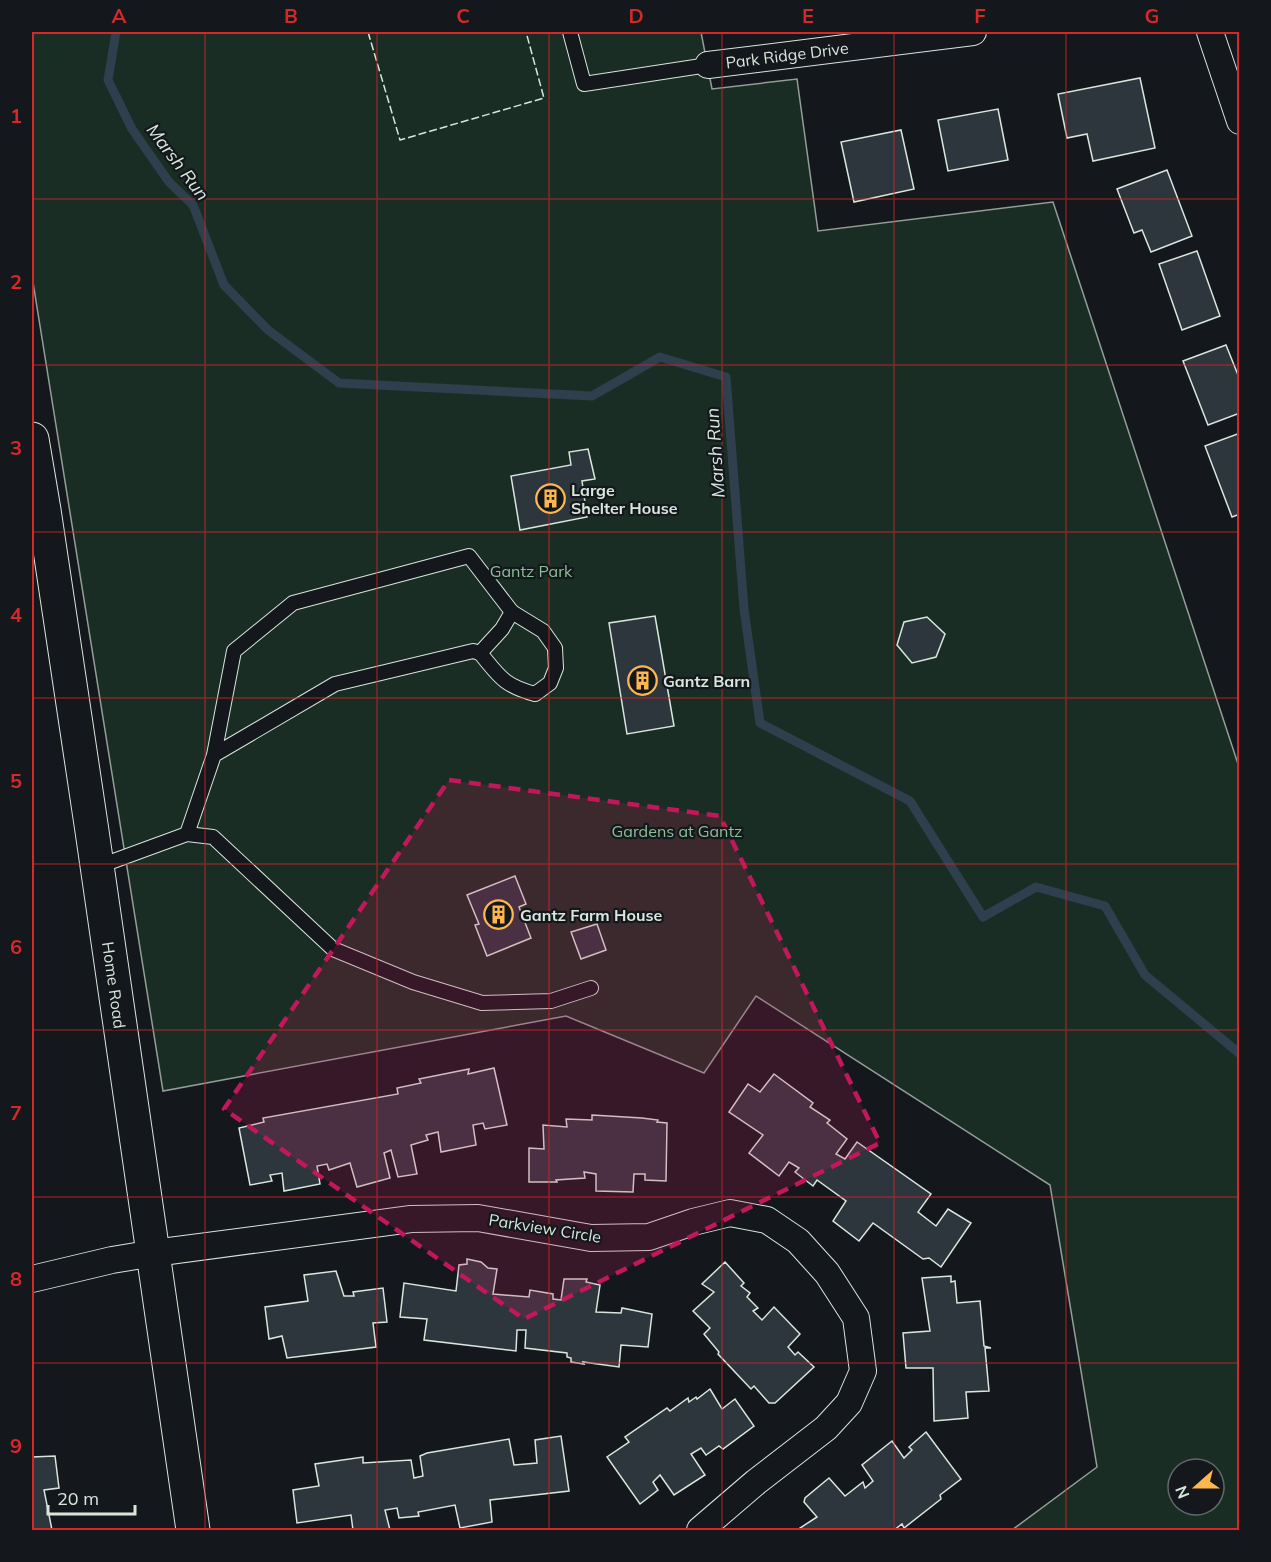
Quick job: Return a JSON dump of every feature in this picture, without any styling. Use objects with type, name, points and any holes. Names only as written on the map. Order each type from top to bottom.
[{"type":"street","name":"Park Ridge Drive","points":[[708,65],[973,32]]},
{"type":"street","points":[[1210,32],[1239,121]]},
{"type":"street","name":"Home Road","points":[[32,439],[46,521],[193,1530]]},
{"type":"street","name":"Parkview Circle","points":[[32,1279],[112,1260],[154,1253],[411,1219],[478,1218],[591,1238],[649,1237],[729,1213],[767,1220],[798,1241],[827,1273],[856,1318],[863,1371],[849,1403],[826,1428],[756,1482],[700,1530]]},
{"type":"lane","points":[[570,32],[584,84],[708,65]]},
{"type":"lane","points":[[187,834],[214,755],[234,651],[293,603],[469,556],[512,612],[543,631],[555,648],[556,668],[550,683],[535,694],[514,688],[501,678],[480,653],[472,651],[335,684],[214,755]]},
{"type":"lane","points":[[480,653],[502,629],[512,612]]},
{"type":"lane","points":[[97,867],[187,834],[213,837],[333,949],[412,982],[482,1003],[551,1001],[591,988]]},
{"type":"highlighted area","points":[[449,780],[720,816],[880,1143],[524,1319],[224,1109]]},
{"type":"green space","name":"Gantz Park","points":[[32,32],[701,32],[712,89],[797,79],[818,231],[1053,202],[1239,767],[1239,1530],[1012,1530],[1097,1467],[1050,1185],[756,996],[704,1073],[566,1016],[163,1091],[32,276]]},
{"type":"building","points":[[1140,78],[1155,148],[1093,161],[1087,134],[1067,138],[1058,94]]},
{"type":"building","points":[[998,109],[1008,160],[948,171],[938,120]]},
{"type":"building","points":[[901,130],[914,189],[854,202],[841,142]]},
{"type":"building","points":[[1167,170],[1192,236],[1151,252],[1142,230],[1134,233],[1117,189]]},
{"type":"building","points":[[1197,251],[1220,316],[1182,330],[1159,264]]},
{"type":"building","points":[[1226,345],[1240,380],[1240,413],[1208,425],[1183,361]]},
{"type":"building","points":[[1240,433],[1240,514],[1232,517],[1205,446]]},
{"type":"building","name":"Large Shelter House","points":[[588,449],[595,479],[582,481],[587,517],[520,530],[511,476],[571,465],[569,452]]},
{"type":"building","name":"Gantz Barn","points":[[655,616],[674,726],[627,734],[609,623]]},
{"type":"building","points":[[927,617],[945,634],[936,657],[912,663],[897,645],[904,622]]},
{"type":"building","name":"Gantz Farm House","points":[[515,876],[526,904],[519,907],[531,938],[487,956],[475,925],[479,924],[467,895]]},
{"type":"building","points":[[597,924],[606,950],[581,959],[571,932]]},
{"type":"building","points":[[494,1068],[507,1125],[485,1129],[483,1123],[473,1125],[476,1145],[441,1152],[438,1132],[426,1135],[428,1140],[411,1145],[417,1174],[398,1177],[391,1150],[384,1153],[390,1178],[357,1187],[350,1163],[329,1170],[327,1164],[317,1166],[320,1184],[284,1191],[282,1173],[270,1175],[272,1181],[250,1185],[239,1128],[264,1122],[263,1118],[398,1094],[397,1088],[421,1083],[419,1079],[469,1069],[468,1074]]},
{"type":"building","points":[[774,1074],[813,1103],[810,1107],[830,1120],[827,1123],[847,1139],[836,1154],[845,1159],[857,1142],[931,1194],[918,1212],[936,1226],[948,1209],[971,1223],[941,1267],[929,1258],[923,1259],[873,1223],[859,1241],[833,1221],[846,1201],[817,1180],[813,1186],[795,1172],[799,1168],[789,1162],[779,1176],[749,1153],[763,1135],[729,1112],[748,1084],[760,1092]]},
{"type":"building","points":[[592,1115],[642,1118],[667,1123],[666,1181],[645,1180],[645,1174],[634,1174],[633,1192],[596,1191],[596,1174],[584,1172],[585,1178],[556,1180],[557,1182],[529,1182],[529,1148],[544,1149],[543,1125],[567,1127],[566,1119],[592,1120]]},
{"type":"building","points":[[467,1259],[481,1262],[488,1268],[497,1269],[493,1294],[529,1297],[530,1290],[553,1294],[553,1299],[561,1300],[564,1279],[587,1279],[586,1282],[600,1285],[596,1312],[621,1313],[622,1308],[652,1314],[648,1347],[621,1345],[619,1367],[571,1362],[567,1353],[525,1348],[526,1330],[517,1330],[516,1351],[424,1340],[427,1319],[400,1317],[404,1283],[456,1291],[459,1265],[467,1264]]},
{"type":"building","points":[[725,1262],[744,1283],[741,1286],[750,1293],[747,1297],[758,1308],[753,1311],[762,1320],[774,1307],[800,1334],[788,1347],[795,1355],[798,1352],[814,1367],[775,1403],[769,1403],[754,1386],[751,1389],[718,1354],[719,1352],[704,1334],[710,1328],[693,1311],[714,1292],[702,1284]]},
{"type":"building","points":[[336,1271],[344,1296],[354,1296],[353,1292],[383,1288],[387,1322],[373,1323],[376,1347],[287,1358],[282,1336],[269,1339],[265,1307],[308,1301],[304,1275]]},
{"type":"building","points":[[951,1276],[951,1282],[955,1281],[957,1303],[980,1301],[984,1346],[991,1348],[985,1348],[989,1391],[966,1392],[968,1418],[934,1421],[933,1368],[906,1368],[903,1333],[930,1331],[922,1278]]},
{"type":"building","points":[[710,1389],[722,1409],[735,1399],[754,1426],[723,1449],[719,1446],[706,1455],[701,1448],[691,1454],[705,1475],[674,1495],[660,1475],[653,1482],[658,1490],[640,1504],[607,1457],[629,1442],[625,1437],[667,1408],[670,1411],[688,1398],[689,1402],[696,1397],[697,1399]]},
{"type":"building","points":[[926,1432],[961,1479],[940,1495],[941,1499],[904,1528],[902,1524],[894,1530],[797,1530],[817,1517],[804,1502],[805,1498],[829,1478],[845,1496],[863,1482],[865,1488],[873,1481],[862,1465],[892,1441],[904,1458],[912,1450],[909,1447]]},
{"type":"building","points":[[561,1436],[569,1491],[490,1500],[492,1522],[460,1528],[455,1505],[418,1512],[419,1516],[399,1518],[397,1508],[385,1510],[390,1530],[353,1530],[351,1515],[297,1523],[293,1490],[319,1486],[315,1464],[363,1457],[363,1463],[411,1460],[414,1478],[423,1476],[420,1456],[427,1453],[509,1439],[514,1465],[537,1463],[535,1440]]},
{"type":"building","points":[[55,1456],[59,1488],[44,1490],[52,1530],[32,1530],[32,1457]]},
{"type":"waterway","name":"Marsh Run","points":[[116,32],[108,80],[132,129],[169,182],[193,205],[224,285],[268,330],[339,383],[592,396],[660,357],[726,377],[744,609],[760,723],[910,801],[983,917],[1036,887],[1105,906],[1145,975],[1240,1054]]},
{"type":"fence","points":[[368,32],[400,140],[544,98],[526,32]]},
{"type":"place","name":"Large Shelter House","points":[[550,499]]},
{"type":"place","name":"Gantz Barn","points":[[642,681]]},
{"type":"place","name":"Gantz Farm House","points":[[499,915]]},
{"type":"park label","name":"Gardens at Gantz","points":[[677,831]]}]
